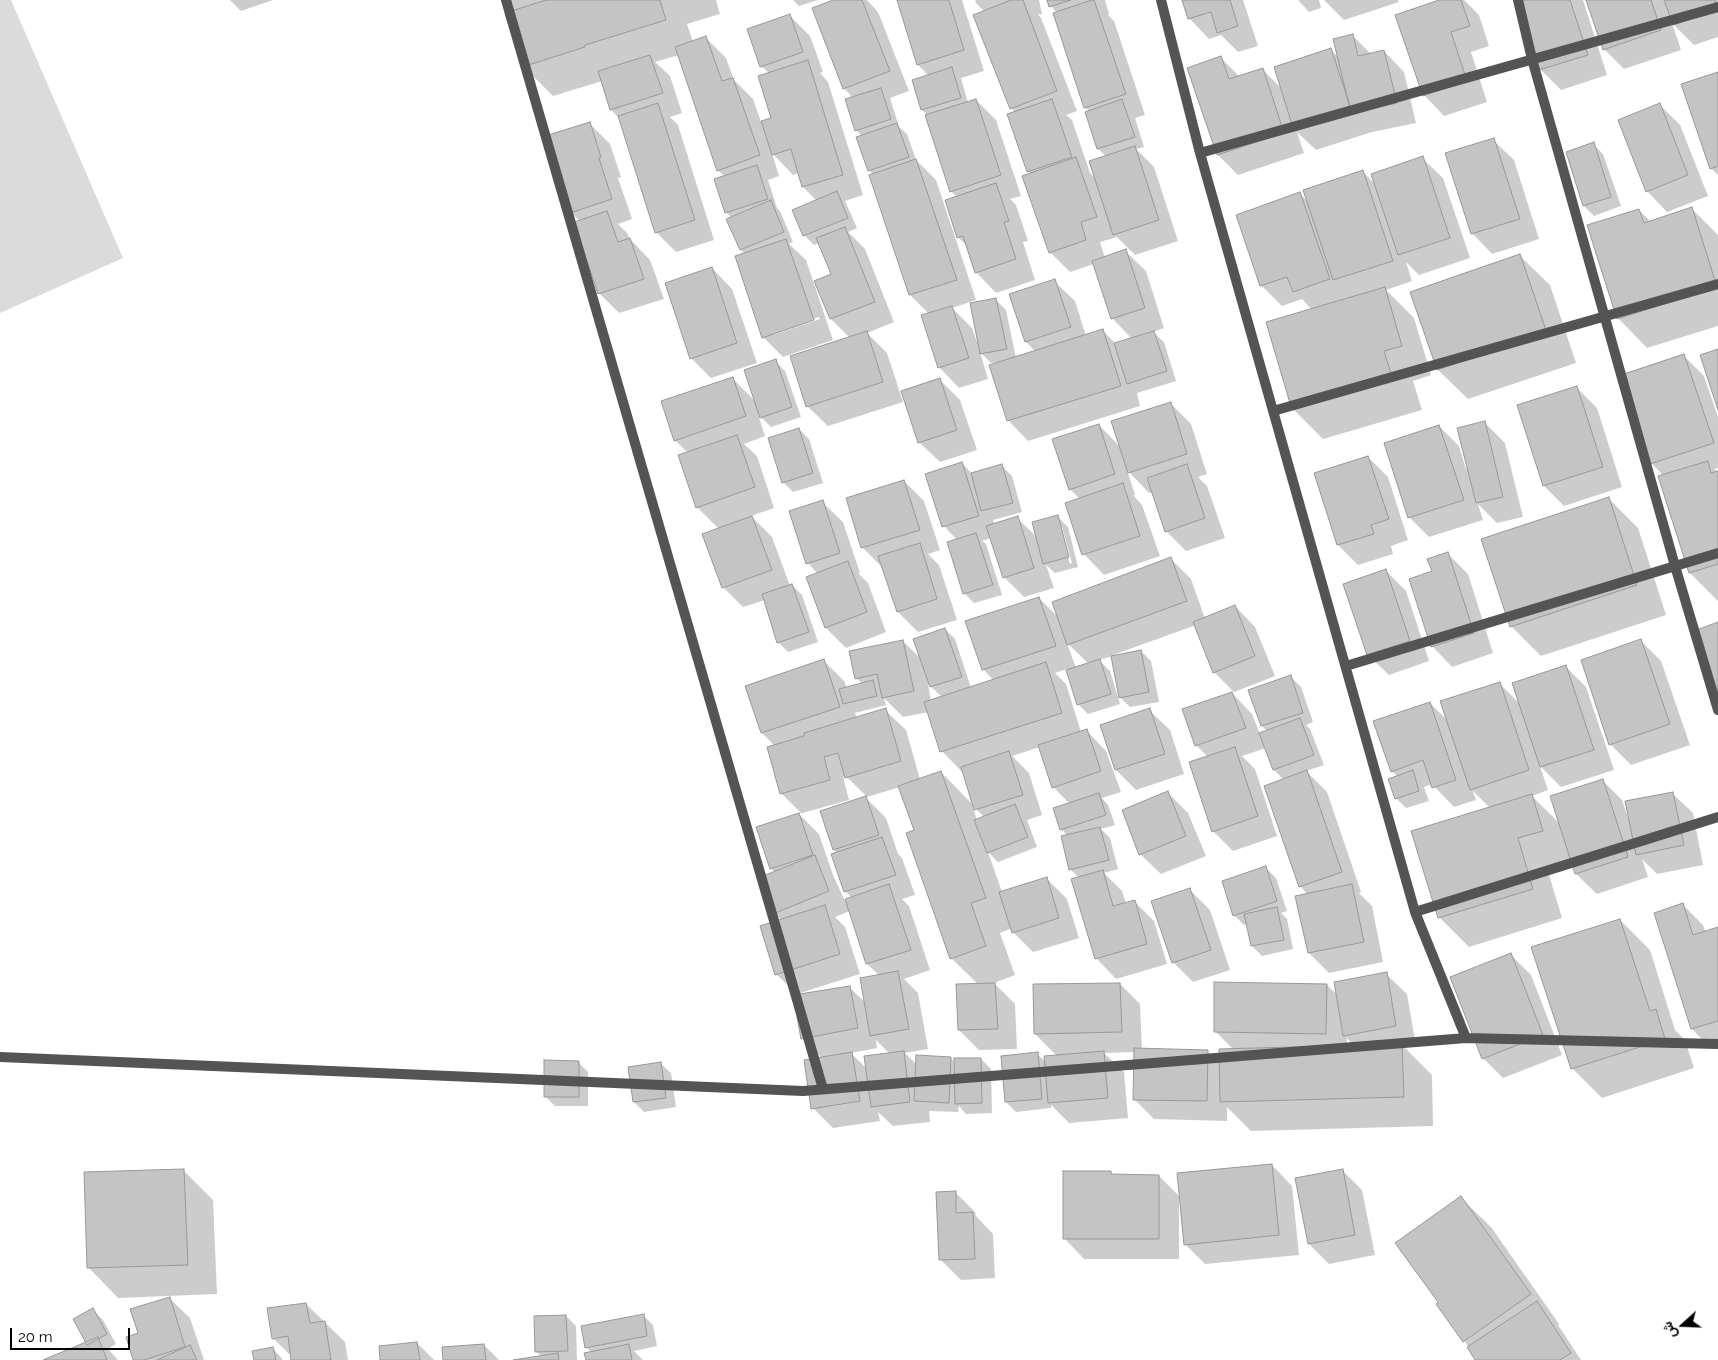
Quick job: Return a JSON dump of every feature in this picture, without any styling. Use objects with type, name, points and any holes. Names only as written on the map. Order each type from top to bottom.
[{"type":"street","points":[[506,0],[824,1090]]},
{"type":"street","points":[[1161,0],[1200,153],[1415,912],[1466,1038]]},
{"type":"street","points":[[1518,0],[1532,59],[1674,566],[1718,710]]},
{"type":"street","points":[[1200,153],[1718,7]]},
{"type":"street","points":[[1273,411],[1718,284]]},
{"type":"street","points":[[1346,666],[1718,552]]},
{"type":"street","points":[[1415,912],[1718,817]]},
{"type":"street","points":[[0,1057],[824,1090],[1466,1038],[1718,1044]]},
{"type":"shaded area","points":[[0,0],[11,0],[123,258],[0,313]]},
{"type":"building","points":[[546,0],[660,0],[666,20],[522,67],[505,13]]},
{"type":"building","points":[[833,0],[862,0],[890,71],[843,89],[812,8]]},
{"type":"building","points":[[897,0],[949,0],[964,50],[917,65]]},
{"type":"building","points":[[1011,0],[1023,0],[1057,91],[1010,109],[973,15]]},
{"type":"building","points":[[1047,0],[1071,0],[1049,7]]},
{"type":"building","points":[[1094,0],[1126,94],[1084,108],[1053,13]]},
{"type":"building","points":[[1182,0],[1230,0],[1238,26],[1217,33],[1211,12],[1188,19]]},
{"type":"building","points":[[1439,0],[1461,0],[1470,26],[1451,32],[1467,81],[1423,96],[1395,15]]},
{"type":"building","points":[[1516,0],[1570,0],[1588,55],[1539,70]]},
{"type":"building","points":[[1586,0],[1651,0],[1661,30],[1603,50]]},
{"type":"building","points":[[1664,0],[1715,0],[1718,10],[1673,25]]},
{"type":"building","points":[[790,14],[803,52],[760,67],[747,29]]},
{"type":"building","points":[[1353,34],[1358,56],[1384,50],[1397,103],[1351,113],[1333,39]]},
{"type":"building","points":[[706,36],[722,81],[733,78],[760,155],[717,171],[675,47]]},
{"type":"building","points":[[1331,48],[1352,112],[1294,131],[1274,67]]},
{"type":"building","points":[[650,55],[663,93],[610,110],[598,71]]},
{"type":"building","points":[[1221,56],[1229,79],[1263,68],[1284,133],[1217,155],[1187,68]]},
{"type":"building","points":[[808,60],[843,175],[802,187],[791,149],[772,155],[761,121],[771,118],[758,76]]},
{"type":"building","points":[[952,67],[961,98],[921,110],[912,80]]},
{"type":"building","points":[[1718,72],[1718,166],[1710,169],[1681,84]]},
{"type":"building","points":[[881,88],[891,119],[855,131],[845,99]]},
{"type":"building","points":[[976,99],[1001,175],[950,192],[925,115]]},
{"type":"building","points":[[1052,99],[1072,157],[1027,172],[1007,114]]},
{"type":"building","points":[[1122,99],[1135,137],[1097,149],[1085,112]]},
{"type":"building","points":[[658,103],[695,220],[655,233],[618,116]]},
{"type":"building","points":[[1660,103],[1688,175],[1646,192],[1618,120]]},
{"type":"building","points":[[590,122],[612,199],[570,213],[545,136]]},
{"type":"building","points":[[897,123],[909,157],[868,171],[856,137]]},
{"type":"building","points":[[1494,138],[1520,219],[1471,234],[1445,153]]},
{"type":"building","points":[[1594,142],[1611,197],[1583,206],[1566,152]]},
{"type":"building","points":[[1135,146],[1159,220],[1113,235],[1089,161]]},
{"type":"building","points":[[1423,156],[1450,238],[1398,255],[1371,174]]},
{"type":"building","points":[[1076,157],[1097,217],[1081,222],[1086,240],[1049,253],[1022,176]]},
{"type":"building","points":[[916,159],[957,280],[909,295],[869,175]]},
{"type":"building","points":[[757,165],[768,199],[725,213],[714,179]]},
{"type":"building","points":[[1363,170],[1393,261],[1333,280],[1303,190]]},
{"type":"building","points":[[996,183],[1009,221],[1004,222],[1016,259],[975,273],[963,236],[957,238],[945,200]]},
{"type":"building","points":[[837,191],[848,218],[803,236],[792,210]]},
{"type":"building","points":[[1300,192],[1330,279],[1293,292],[1287,277],[1260,286],[1236,215]]},
{"type":"building","points":[[771,200],[784,232],[740,250],[726,219]]},
{"type":"building","points":[[1692,207],[1717,287],[1617,319],[1587,225],[1639,209],[1644,223]]},
{"type":"building","points":[[607,211],[618,242],[630,238],[644,279],[598,294],[574,222]]},
{"type":"building","points":[[845,227],[875,302],[830,319],[814,281],[831,274],[816,238]]},
{"type":"building","points":[[786,239],[814,320],[762,338],[735,256]]},
{"type":"building","points":[[1126,249],[1145,308],[1111,319],[1092,261]]},
{"type":"building","points":[[1520,254],[1547,333],[1437,370],[1410,292]]},
{"type":"building","points":[[712,267],[737,343],[690,359],[665,283]]},
{"type":"building","points":[[1055,279],[1071,327],[1025,342],[1009,294]]},
{"type":"building","points":[[1385,287],[1402,346],[1384,351],[1393,380],[1292,410],[1266,322]]},
{"type":"building","points":[[996,298],[1007,349],[980,354],[970,303]]},
{"type":"building","points":[[952,306],[969,358],[938,368],[921,315]]},
{"type":"building","points":[[1103,329],[1121,386],[1007,421],[989,365]]},
{"type":"building","points":[[867,331],[883,382],[806,407],[790,356]]},
{"type":"building","points":[[1154,331],[1167,371],[1127,384],[1114,343]]},
{"type":"building","points":[[1718,349],[1718,410],[1700,355]]},
{"type":"building","points":[[1684,354],[1714,443],[1650,464],[1621,375]]},
{"type":"building","points":[[776,359],[792,407],[760,418],[744,370]]},
{"type":"building","points":[[733,377],[746,416],[674,441],[661,401]]},
{"type":"building","points":[[940,378],[957,430],[918,443],[901,391]]},
{"type":"building","points":[[1577,386],[1603,467],[1543,486],[1517,405]]},
{"type":"building","points":[[1171,402],[1187,454],[1128,473],[1111,421]]},
{"type":"building","points":[[1485,421],[1503,497],[1476,503],[1457,428]]},
{"type":"building","points":[[1099,424],[1115,474],[1069,490],[1052,439]]},
{"type":"building","points":[[1439,425],[1464,500],[1408,518],[1384,443]]},
{"type":"building","points":[[799,428],[813,473],[782,483],[768,438]]},
{"type":"building","points":[[737,435],[755,487],[696,508],[678,455]]},
{"type":"building","points":[[1368,456],[1389,519],[1371,525],[1374,534],[1337,545],[1314,473]]},
{"type":"building","points":[[1708,461],[1711,473],[1718,471],[1718,564],[1689,573],[1658,476]]},
{"type":"building","points":[[962,462],[979,516],[942,527],[925,474]]},
{"type":"building","points":[[1002,464],[1013,503],[981,511],[971,473]]},
{"type":"building","points":[[1187,464],[1205,518],[1165,532],[1147,478]]},
{"type":"building","points":[[904,480],[920,530],[861,548],[846,498]]},
{"type":"building","points":[[1123,483],[1140,536],[1082,555],[1065,503]]},
{"type":"building","points":[[1609,497],[1637,585],[1510,627],[1481,539]]},
{"type":"building","points":[[823,500],[840,553],[806,564],[789,511]]},
{"type":"building","points":[[1058,515],[1069,557],[1043,564],[1032,522]]},
{"type":"building","points":[[752,516],[772,570],[722,588],[702,534]]},
{"type":"building","points":[[1018,516],[1034,568],[1003,578],[986,526]]},
{"type":"building","points":[[976,533],[993,585],[963,594],[947,542]]},
{"type":"building","points":[[920,543],[937,599],[897,612],[878,556]]},
{"type":"building","points":[[1448,552],[1474,633],[1431,647],[1409,579],[1432,571],[1427,559]]},
{"type":"building","points":[[1171,557],[1187,601],[1067,645],[1052,602]]},
{"type":"building","points":[[848,561],[867,612],[825,628],[806,577]]},
{"type":"building","points":[[1386,569],[1410,641],[1367,655],[1343,584]]},
{"type":"building","points":[[792,584],[809,632],[777,643],[762,594]]},
{"type":"building","points":[[1039,597],[1056,646],[982,670],[965,621]]},
{"type":"building","points":[[1235,605],[1255,656],[1213,673],[1193,622]]},
{"type":"building","points":[[1718,622],[1718,698],[1694,631]]},
{"type":"building","points":[[945,628],[962,677],[930,687],[913,639]]},
{"type":"building","points":[[1641,639],[1670,724],[1609,745],[1581,660]]},
{"type":"building","points":[[903,640],[914,691],[882,698],[877,674],[855,679],[849,651]]},
{"type":"building","points":[[1141,650],[1149,692],[1119,698],[1111,656]]},
{"type":"building","points":[[824,659],[840,707],[761,733],[745,686]]},
{"type":"building","points":[[1100,659],[1111,694],[1077,705],[1066,670]]},
{"type":"building","points":[[1046,662],[1062,713],[940,752],[924,702]]},
{"type":"building","points":[[1566,665],[1594,750],[1540,767],[1512,683]]},
{"type":"building","points":[[1291,675],[1303,713],[1261,726],[1248,690]]},
{"type":"building","points":[[873,680],[877,696],[843,704],[839,689]]},
{"type":"building","points":[[1500,682],[1529,770],[1470,790],[1440,701]]},
{"type":"building","points":[[1232,692],[1246,728],[1195,746],[1182,709]]},
{"type":"building","points":[[1430,702],[1456,780],[1432,788],[1423,760],[1391,772],[1373,721]]},
{"type":"building","points":[[886,708],[901,761],[845,778],[838,753],[824,757],[830,780],[780,794],[767,747],[804,736],[804,733]]},
{"type":"building","points":[[1150,708],[1165,754],[1115,770],[1100,725]]},
{"type":"building","points":[[1300,718],[1314,755],[1273,770],[1259,733]]},
{"type":"building","points":[[1087,729],[1101,771],[1052,788],[1038,745]]},
{"type":"building","points":[[1235,747],[1258,816],[1212,832],[1189,762]]},
{"type":"building","points":[[1009,751],[1023,795],[974,810],[961,767]]},
{"type":"building","points":[[1307,770],[1342,872],[1299,887],[1264,786]]},
{"type":"building","points":[[1413,770],[1419,791],[1395,799],[1388,779]]},
{"type":"building","points":[[941,771],[986,898],[971,903],[986,946],[950,959],[906,833],[914,830],[898,786]]},
{"type":"building","points":[[1603,779],[1628,857],[1575,874],[1550,796]]},
{"type":"building","points":[[1168,791],[1186,836],[1139,855],[1122,810]]},
{"type":"building","points":[[1673,792],[1684,845],[1636,855],[1625,801]]},
{"type":"building","points":[[1099,793],[1106,815],[1060,830],[1053,808]]},
{"type":"building","points":[[1532,794],[1543,831],[1518,838],[1533,889],[1438,918],[1411,831]]},
{"type":"building","points":[[866,796],[879,835],[833,850],[820,811]]},
{"type":"building","points":[[1015,804],[1028,837],[987,853],[974,820]]},
{"type":"building","points":[[799,813],[813,855],[770,869],[756,827]]},
{"type":"building","points":[[1100,827],[1109,860],[1069,870],[1061,836]]},
{"type":"building","points":[[882,837],[896,875],[844,892],[831,854]]},
{"type":"building","points":[[815,855],[829,891],[773,914],[758,878]]},
{"type":"building","points":[[1266,866],[1277,901],[1233,916],[1222,881]]},
{"type":"building","points":[[1103,870],[1113,906],[1135,900],[1147,944],[1095,959],[1071,879]]},
{"type":"building","points":[[1047,877],[1059,918],[1012,933],[999,892]]},
{"type":"building","points":[[889,884],[911,950],[866,964],[845,899]]},
{"type":"building","points":[[1352,884],[1364,942],[1308,953],[1295,896]]},
{"type":"building","points":[[1190,888],[1211,950],[1172,963],[1151,901]]},
{"type":"building","points":[[1683,903],[1693,935],[1718,927],[1718,1021],[1691,1029],[1654,913]]},
{"type":"building","points":[[825,905],[840,954],[775,975],[760,926]]},
{"type":"building","points":[[1277,907],[1284,940],[1251,946],[1244,914]]},
{"type":"building","points":[[1620,919],[1650,1011],[1656,1009],[1665,1039],[1571,1069],[1531,947]]},
{"type":"building","points":[[1511,953],[1543,1035],[1482,1059],[1450,977]]},
{"type":"building","points":[[898,971],[909,1029],[870,1036],[860,978]]},
{"type":"building","points":[[1387,972],[1396,1026],[1343,1036],[1334,982]]},
{"type":"building","points":[[1214,982],[1327,984],[1326,1034],[1214,1032]]},
{"type":"building","points":[[995,983],[998,1029],[958,1030],[956,984]]},
{"type":"building","points":[[1120,983],[1122,1032],[1034,1034],[1033,984]]},
{"type":"building","points":[[850,986],[858,1028],[801,1039],[793,995]]},
{"type":"building","points":[[1402,1044],[1404,1097],[1220,1102],[1219,1049]]},
{"type":"building","points":[[1134,1048],[1208,1050],[1207,1101],[1133,1100]]},
{"type":"building","points":[[904,1051],[910,1102],[871,1107],[864,1056]]},
{"type":"building","points":[[1104,1051],[1108,1098],[1048,1103],[1044,1056]]},
{"type":"building","points":[[852,1052],[860,1101],[811,1109],[804,1060]]},
{"type":"building","points":[[1038,1052],[1042,1099],[1005,1102],[1001,1056]]},
{"type":"building","points":[[916,1055],[951,1057],[949,1103],[914,1101]]},
{"type":"building","points":[[954,1058],[981,1058],[982,1103],[955,1104]]},
{"type":"building","points":[[544,1060],[579,1061],[579,1097],[544,1097]]},
{"type":"building","points":[[661,1062],[666,1098],[633,1102],[628,1067]]},
{"type":"building","points":[[1272,1164],[1279,1235],[1184,1245],[1177,1173]]},
{"type":"building","points":[[184,1169],[188,1265],[87,1268],[84,1172]]},
{"type":"building","points":[[1343,1169],[1355,1235],[1308,1244],[1295,1178]]},
{"type":"building","points":[[1063,1171],[1111,1171],[1111,1174],[1159,1175],[1159,1239],[1063,1239]]},
{"type":"building","points":[[956,1191],[956,1213],[973,1212],[975,1259],[939,1260],[936,1192]]},
{"type":"building","points":[[1461,1196],[1531,1294],[1463,1342],[1436,1304],[1438,1302],[1395,1243]]},
{"type":"building","points":[[170,1297],[185,1347],[144,1360],[133,1360],[126,1337],[138,1333],[130,1309]]},
{"type":"building","points":[[1537,1301],[1571,1353],[1560,1360],[1475,1360],[1467,1347]]},
{"type":"building","points":[[306,1303],[310,1323],[325,1321],[331,1360],[291,1360],[288,1336],[272,1339],[267,1308]]},
{"type":"building","points":[[93,1308],[107,1334],[87,1345],[73,1319]]},
{"type":"building","points":[[644,1314],[647,1336],[585,1348],[581,1326]]},
{"type":"building","points":[[566,1315],[568,1351],[535,1352],[534,1316]]},
{"type":"building","points":[[98,1337],[107,1360],[43,1360]]},
{"type":"building","points":[[417,1342],[420,1360],[380,1360],[379,1346]]},
{"type":"building","points":[[484,1344],[486,1360],[443,1360],[442,1347]]},
{"type":"building","points":[[629,1344],[632,1360],[586,1360],[584,1353]]},
{"type":"building","points":[[190,1345],[197,1360],[157,1360]]},
{"type":"building","points":[[273,1347],[276,1360],[254,1360],[252,1351]]},
{"type":"building","points":[[558,1353],[559,1360],[513,1360]]}]
